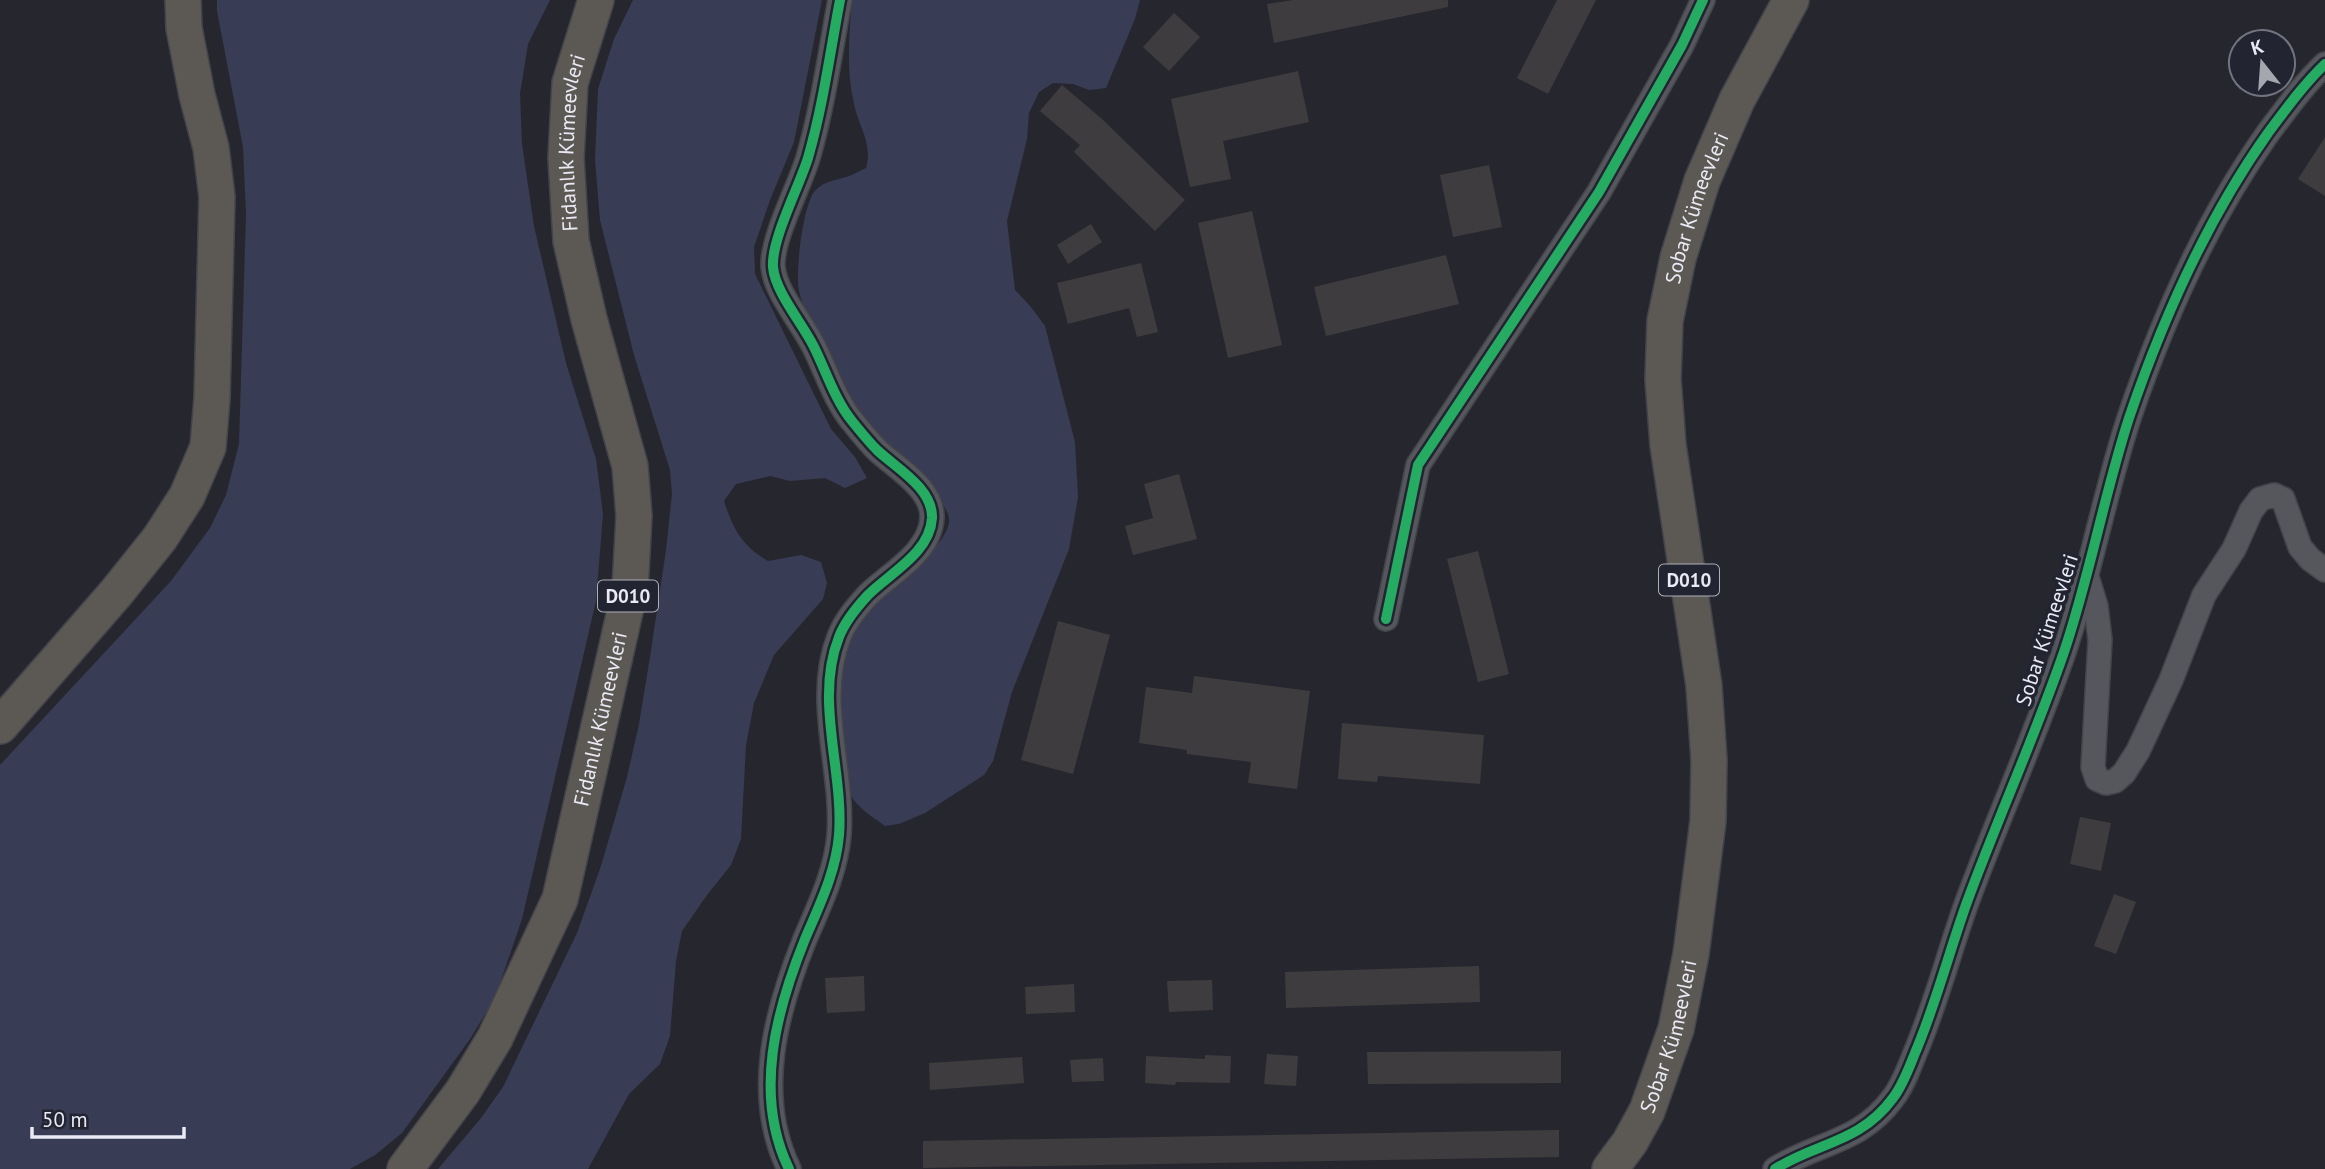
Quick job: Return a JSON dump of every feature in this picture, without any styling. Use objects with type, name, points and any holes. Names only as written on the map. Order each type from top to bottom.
[{"type":"main road","points":[[0,726],[116,593],[160,538],[187,496],[208,447],[212,398],[217,197],[211,148],[184,28],[183,0]]},
{"type":"main road","name":"Fidanlık Kümeevleri","points":[[404,1165],[463,1091],[495,1038],[560,899],[630,589],[634,516],[630,466],[589,319],[571,241],[566,158],[570,83],[596,0]]},
{"type":"main road","name":"Sobar Kümeevleri","points":[[1610,1169],[1630,1142],[1647,1111],[1675,1029],[1691,954],[1708,821],[1709,760],[1704,687],[1668,445],[1662,379],[1665,321],[1678,258],[1702,181],[1737,100],[1791,0]]},
{"type":"street","points":[[789,1169],[781,1149],[772,1097],[771,1069],[779,1012],[789,979],[827,887],[839,835],[830,701],[834,655],[848,619],[869,594],[916,552],[927,537],[932,520],[931,507],[924,493],[878,451],[849,417],[802,323],[777,282],[773,269],[774,248],[803,170],[819,114],[840,0]]},
{"type":"street","points":[[1386,619],[1418,465],[1600,191],[1682,45],[1703,0]]},
{"type":"street","name":"Sobar Kümeevleri","points":[[1774,1169],[1798,1155],[1849,1137],[1871,1122],[1893,1099],[1904,1080],[1925,1030],[1976,877],[2064,652],[2130,418],[2162,330],[2213,220],[2250,159],[2312,76],[2325,64]]},
{"type":"street","name":"Sobar Kümeevleri","points":[[2087,576],[2096,606],[2100,640],[2092,767],[2097,779],[2106,783],[2115,781],[2124,774],[2138,751],[2171,680],[2204,595],[2234,549],[2251,511],[2260,499],[2274,495],[2283,499],[2300,547],[2325,570]]},
{"type":"shaded area","points":[[217,0],[550,0],[528,44],[520,94],[522,144],[534,226],[566,363],[596,459],[603,514],[596,601],[522,919],[495,998],[470,1039],[402,1133],[375,1155],[350,1169],[0,1169],[0,765],[171,581],[210,528],[226,495],[239,444],[246,214],[243,147]]},
{"type":"shaded area","points":[[633,0],[822,0],[794,142],[754,247],[755,274],[831,429],[855,457],[867,478],[845,488],[825,478],[790,481],[770,476],[736,484],[724,501],[735,528],[751,549],[768,561],[801,555],[821,562],[827,583],[823,599],[774,655],[754,703],[746,745],[741,839],[731,865],[682,931],[676,961],[670,1036],[660,1064],[629,1094],[588,1169],[438,1169],[503,1087],[577,933],[601,866],[627,777],[639,724],[672,494],[670,470],[634,355],[600,220],[595,160],[598,89],[614,39]]},
{"type":"shaded area","points":[[852,0],[1140,0],[1135,19],[1106,88],[1089,90],[1073,84],[1053,83],[1039,92],[1029,113],[1027,139],[1007,221],[1015,290],[1045,326],[1075,442],[1078,497],[1069,549],[1012,692],[993,761],[984,775],[925,813],[899,824],[885,826],[857,804],[850,794],[840,727],[840,670],[850,634],[859,618],[927,556],[947,530],[949,518],[946,509],[929,487],[876,435],[862,416],[808,314],[799,291],[801,240],[806,211],[814,192],[825,183],[866,168],[868,159],[867,143],[854,104],[850,78]]},
{"type":"building","points":[[1293,0],[1448,0],[1448,7],[1274,43],[1267,4]]},
{"type":"building","points":[[1557,0],[1596,0],[1548,94],[1517,78]]},
{"type":"building","points":[[1174,13],[1200,37],[1169,71],[1143,47]]},
{"type":"building","points":[[1298,71],[1309,122],[1223,141],[1231,179],[1190,187],[1171,99]]},
{"type":"building","points":[[1062,85],[1102,119],[1185,200],[1155,231],[1074,152],[1080,145],[1040,111]]},
{"type":"building","points":[[2325,137],[2325,196],[2298,179]]},
{"type":"building","points":[[1489,165],[1502,227],[1453,237],[1440,175]]},
{"type":"building","points":[[1252,211],[1282,345],[1228,358],[1198,223]]},
{"type":"building","points":[[1091,224],[1102,242],[1068,264],[1057,245]]},
{"type":"building","points":[[1446,255],[1459,304],[1326,336],[1314,287]]},
{"type":"building","points":[[1141,263],[1158,332],[1137,337],[1129,308],[1068,324],[1057,283]]},
{"type":"building","points":[[1179,474],[1197,539],[1133,555],[1125,526],[1153,518],[1144,484]]},
{"type":"building","points":[[1478,551],[1509,674],[1478,682],[1447,559]]},
{"type":"building","points":[[1058,621],[1110,635],[1073,774],[1021,760]]},
{"type":"building","points":[[1194,676],[1310,691],[1297,789],[1248,783],[1251,762],[1187,754],[1187,750],[1139,743],[1146,687],[1192,693]]},
{"type":"building","points":[[1342,723],[1484,735],[1480,784],[1378,776],[1377,782],[1338,779]]},
{"type":"building","points":[[2080,817],[2111,823],[2101,871],[2070,864]]},
{"type":"building","points":[[2114,894],[2136,902],[2116,954],[2094,946]]},
{"type":"building","points":[[1479,966],[1480,1002],[1286,1008],[1285,972]]},
{"type":"building","points":[[864,976],[865,1011],[827,1013],[825,978]]},
{"type":"building","points":[[1212,980],[1213,1010],[1169,1012],[1167,981]]},
{"type":"building","points":[[1074,984],[1075,1012],[1026,1014],[1025,987]]},
{"type":"building","points":[[1561,1051],[1561,1083],[1368,1084],[1367,1052]]},
{"type":"building","points":[[1267,1054],[1298,1056],[1296,1086],[1264,1084]]},
{"type":"building","points":[[1205,1055],[1231,1056],[1230,1083],[1145,1083],[1146,1056],[1205,1059]]},
{"type":"building","points":[[1022,1057],[1024,1083],[930,1090],[929,1063]]},
{"type":"building","points":[[1103,1058],[1104,1081],[1072,1082],[1070,1060]]},
{"type":"building","points":[[1559,1130],[1559,1157],[923,1168],[923,1141]]},
{"type":"cycle path","points":[[789,1169],[778,1141],[772,1112],[773,1053],[785,995],[826,888],[837,849],[838,786],[829,710],[832,661],[839,637],[851,615],[868,595],[917,552],[930,530],[932,518],[931,507],[920,488],[877,450],[846,413],[814,347],[784,297],[773,267],[776,243],[808,158],[840,0]]},
{"type":"cycle path","points":[[1386,619],[1418,465],[1599,192],[1682,45],[1703,0]]},
{"type":"cycle path","points":[[1775,1169],[1867,1124],[1893,1098],[1903,1082],[1929,1016],[1967,902],[2064,652],[2120,447],[2156,343],[2188,270],[2225,200],[2268,133],[2302,88],[2325,64]]}]
